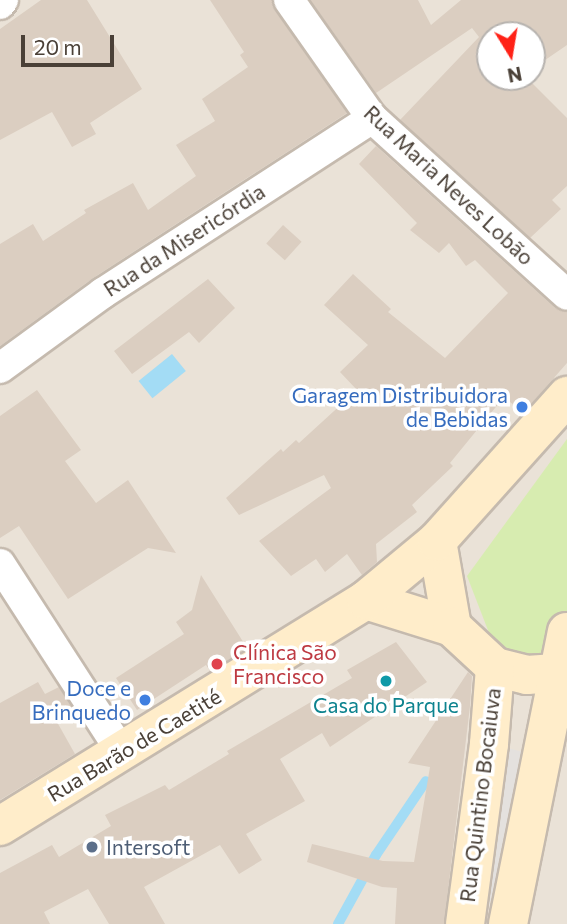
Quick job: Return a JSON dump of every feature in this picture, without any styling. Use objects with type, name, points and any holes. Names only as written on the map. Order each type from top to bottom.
[{"type":"street","points":[[0,4],[4,0]]},
{"type":"street","name":"Rua Maria Neves Lobão","points":[[289,0],[372,118],[567,295]]},
{"type":"street","name":"Rua da Misericórdia","points":[[0,368],[103,293],[372,118]]},
{"type":"street","name":"Rua Barão de Caetité","points":[[0,826],[123,754],[366,600],[437,541],[567,396]]},
{"type":"street","points":[[437,541],[452,627]]},
{"type":"street","points":[[0,564],[123,754]]},
{"type":"street","points":[[366,600],[452,627],[495,667],[527,675],[556,673]]},
{"type":"street","points":[[508,924],[556,673],[567,632]]},
{"type":"street","name":"Rua Quintino Bocaiuva","points":[[465,924],[495,667]]},
{"type":"street","points":[[491,713],[520,723],[547,721]]},
{"type":"shaded area","points":[[0,0],[567,0],[567,924],[0,924]]},
{"type":"shaded area","points":[[507,748],[527,753],[485,924],[464,921]]},
{"type":"green space","points":[[567,439],[567,615],[545,658],[512,654],[491,638],[467,576]]},
{"type":"water","points":[[172,354],[186,371],[152,398],[139,381]]},
{"type":"building","points":[[41,0],[87,0],[142,89],[90,123],[96,134],[72,147],[52,112],[0,140],[0,29]]},
{"type":"building","points":[[210,0],[272,0],[347,113],[93,278],[0,346],[0,244],[33,224],[43,241],[86,213],[84,210],[133,183],[148,210],[196,176],[176,145],[215,121],[202,99],[248,67],[240,55],[244,52]]},
{"type":"building","points":[[310,0],[418,0],[431,25],[461,0],[567,0],[567,45],[546,59],[546,21],[476,21],[476,33],[472,28],[376,93]]},
{"type":"building","points":[[476,40],[476,91],[540,91],[567,118],[567,186],[552,200],[561,209],[530,238],[400,120]]},
{"type":"building","points":[[376,146],[555,308],[567,312],[567,363],[523,413],[504,397],[450,463],[453,466],[412,505],[417,512],[376,544],[377,562],[362,575],[347,554],[325,572],[316,559],[291,576],[259,541],[331,488],[324,475],[239,515],[226,498],[281,449],[283,452],[296,440],[299,443],[357,390],[340,372],[368,345],[324,305],[353,274],[391,309],[388,312],[445,358],[508,293],[475,260],[466,266],[449,243],[439,253],[410,230],[417,223],[359,164]]},
{"type":"building","points":[[283,225],[302,242],[285,260],[266,244]]},
{"type":"building","points":[[208,279],[235,308],[199,343],[189,332],[132,374],[114,351]]},
{"type":"building","points":[[37,390],[81,450],[65,461],[96,503],[128,480],[176,553],[148,548],[68,599],[19,526],[0,538],[0,416]]},
{"type":"building","points":[[201,575],[247,648],[210,671],[206,665],[137,710],[116,678],[184,634],[176,622],[192,610]]},
{"type":"building","points":[[396,642],[427,682],[330,747],[322,733],[280,759],[305,801],[246,834],[262,860],[239,874],[220,845],[144,887],[165,924],[109,924],[88,889],[44,912],[50,924],[0,924],[0,873],[52,845],[59,857],[111,826],[105,815],[165,785],[169,790],[229,754],[227,751],[352,678],[347,670]]},
{"type":"building","points":[[468,672],[472,676],[470,706],[444,924],[395,924],[397,888],[382,887],[307,862],[312,844],[383,861],[414,862],[430,767],[408,763]]},
{"type":"building","points":[[38,682],[45,694],[59,687],[75,712],[57,722],[75,754],[0,800],[0,703]]},
{"type":"waterway","points":[[338,924],[376,855],[426,781]]},
{"type":"place","name":"Garagem Distribuidora de Bebidas","points":[[522,407]]},
{"type":"place","name":"Clínica São Francisco","points":[[217,664]]},
{"type":"place","name":"Casa do Parque","points":[[386,681]]},
{"type":"place","name":"Doce e Brinquedo","points":[[145,700]]},
{"type":"place","name":"Intersoft","points":[[92,847]]}]
